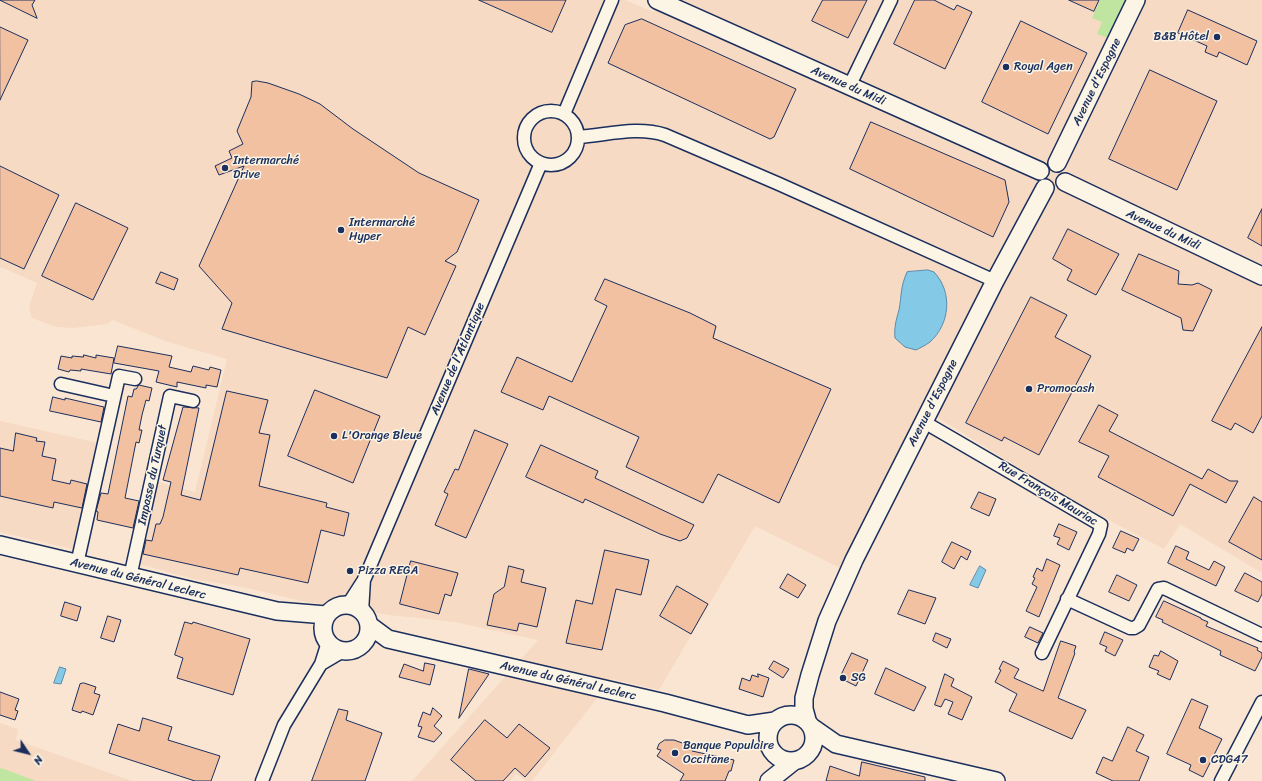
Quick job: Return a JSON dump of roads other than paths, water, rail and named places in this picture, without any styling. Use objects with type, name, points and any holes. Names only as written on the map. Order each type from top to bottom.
[{"type":"street","points":[[564,114],[612,0]]},
{"type":"street","name":"Avenue du Midi","points":[[657,0],[1040,171]]},
{"type":"street","points":[[849,87],[891,0]]},
{"type":"street","name":"Avenue d'Espagne","points":[[1057,163],[1136,0]]},
{"type":"street","points":[[557,112],[564,114],[574,124],[578,137],[577,146],[573,154],[567,160],[558,164],[541,162],[529,152],[525,141],[526,129],[530,122],[542,113],[557,112]]},
{"type":"street","points":[[578,137],[640,131],[655,132],[665,135],[780,184],[995,281]]},
{"type":"street","name":"Avenue de l'Atlantique","points":[[359,614],[365,578],[541,162]]},
{"type":"street","points":[[1049,163],[1057,163],[1066,173],[1065,182],[1056,189],[1045,188],[1039,180],[1040,171],[1049,163]]},
{"type":"street","name":"Avenue du Midi","points":[[1065,182],[1262,276]]},
{"type":"street","name":"Avenue d'Espagne","points":[[810,675],[827,621],[854,560],[995,281],[1045,188]]},
{"type":"street","points":[[77,564],[119,376],[135,379]]},
{"type":"street","points":[[61,384],[114,396]]},
{"type":"street","name":"Impasse du Turquet","points":[[130,577],[170,396],[193,401]]},
{"type":"street","name":"Rue François Mauriac","points":[[924,422],[1101,526],[1099,534],[1042,653]]},
{"type":"street","name":"Avenue du Général Leclerc","points":[[0,545],[277,611],[357,648],[363,644],[388,639],[665,703],[748,725],[778,719]]},
{"type":"street","points":[[1067,599],[1130,628],[1134,628],[1139,625],[1158,589],[1164,588],[1262,635]]},
{"type":"street","points":[[262,781],[284,725],[321,664],[338,607],[359,614],[367,638],[363,644]]},
{"type":"street","name":"Avenue du Général Leclerc","points":[[359,614],[388,639]]},
{"type":"street","points":[[769,781],[770,729],[800,697],[810,675]]},
{"type":"street","points":[[769,781],[801,757],[814,744],[810,724],[804,709],[804,698],[810,675]]},
{"type":"street","points":[[1222,781],[1262,702]]},
{"type":"street","points":[[778,719],[795,715],[810,724],[836,744],[996,781]]},
{"type":"street","name":"Avenue du Général Leclerc","points":[[748,725],[770,745]]},
{"type":"street","points":[[770,745],[784,760],[801,757],[836,744]]},
{"type":"water","points":[[928,270],[934,272],[940,280],[944,289],[947,308],[942,326],[937,335],[930,342],[916,350],[905,347],[895,338],[896,324],[902,287],[907,272]]},
{"type":"water","points":[[980,566],[986,570],[978,588],[970,585]]},
{"type":"water","points":[[60,667],[66,669],[61,684],[54,683]]},
{"type":"place","name":"B&B Hôtel","points":[[1217,37]]},
{"type":"place","name":"Royal Agen","points":[[1006,67]]},
{"type":"place","name":"Intermarché Drive","points":[[225,168]]},
{"type":"place","name":"Intermarché Hyper","points":[[341,230]]},
{"type":"place","name":"Promocash","points":[[1029,389]]},
{"type":"place","name":"L'Orange Bleue","points":[[334,436]]},
{"type":"place","name":"Pizza REGA","points":[[350,571]]},
{"type":"place","name":"SG","points":[[843,678]]},
{"type":"place","name":"Banque Populaire Occitane","points":[[675,753]]},
{"type":"place","name":"CDG47","points":[[1203,760]]}]
